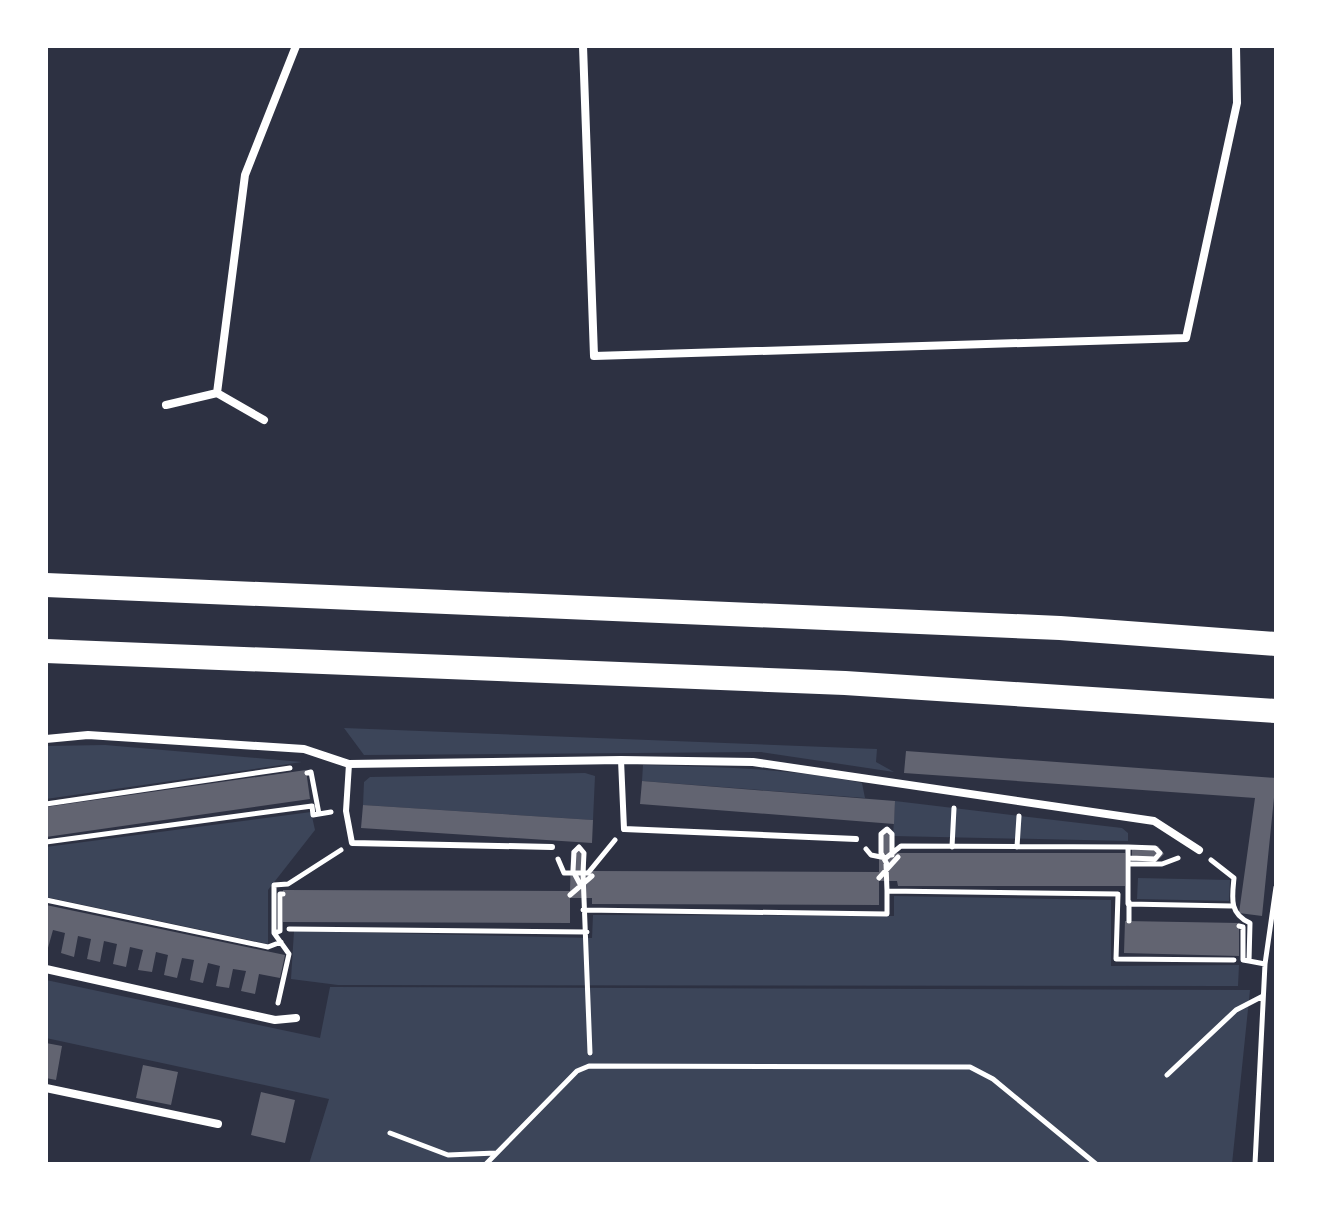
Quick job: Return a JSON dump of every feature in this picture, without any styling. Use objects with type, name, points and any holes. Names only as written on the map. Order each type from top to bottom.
[{"type":"highway","points":[[46,585],[1029,626],[1276,644]]},
{"type":"highway","points":[[46,651],[845,683],[1276,711]]},
{"type":"street","points":[[217,393],[245,175],[296,46]]},
{"type":"street","points":[[583,46],[594,356],[1186,338],[1237,103],[1236,46]]},
{"type":"street","points":[[166,405],[217,393],[264,420]]},
{"type":"street","points":[[46,739],[88,735],[304,749],[349,764],[621,760],[753,762],[1154,821],[1199,850]]},
{"type":"street","points":[[46,969],[275,1020],[296,1018]]},
{"type":"street","points":[[46,1088],[218,1124]]},
{"type":"lane","points":[[621,760],[624,829],[856,839]]},
{"type":"lane","points":[[349,764],[346,811],[352,843],[552,847]]},
{"type":"path","points":[[46,804],[315,765],[349,764]]},
{"type":"path","points":[[46,842],[312,806],[313,815],[319,814],[311,772],[307,773]]},
{"type":"path","points":[[952,847],[955,792]]},
{"type":"path","points":[[1017,847],[1019,802]]},
{"type":"path","points":[[552,847],[564,873],[588,873],[624,829]]},
{"type":"path","points":[[583,910],[887,914],[892,857],[892,834],[887,829],[881,834],[881,853],[888,866]]},
{"type":"path","points":[[856,839],[871,855],[892,857]]},
{"type":"path","points":[[275,1020],[289,954],[277,932],[274,885],[288,884],[352,843]]},
{"type":"path","points":[[879,878],[901,846],[1128,847],[1155,848],[1160,853],[1155,859],[1128,860]]},
{"type":"path","points":[[581,886],[573,871],[574,852],[579,847],[584,853],[583,910],[587,932],[590,1053]]},
{"type":"path","points":[[1128,847],[1128,904],[1232,906]]},
{"type":"path","points":[[1128,860],[1162,864],[1199,850],[1234,878],[1232,906],[1240,918],[1250,923],[1246,960]]},
{"type":"path","points":[[1128,860],[1129,921]]},
{"type":"path","points":[[570,895],[592,876]]},
{"type":"path","points":[[1255,1164],[1265,964],[1276,887]]},
{"type":"path","points":[[887,891],[1118,894],[1116,959],[1234,960]]},
{"type":"path","points":[[277,932],[280,894],[283,894]]},
{"type":"path","points":[[46,900],[268,947],[281,942]]},
{"type":"path","points":[[1239,926],[1243,927],[1246,960]]},
{"type":"path","points":[[289,929],[587,932]]},
{"type":"path","points":[[1246,960],[1265,964]]},
{"type":"path","points":[[1167,1075],[1236,1010],[1264,995]]},
{"type":"path","points":[[486,1164],[577,1071],[589,1066],[970,1067],[993,1079],[1096,1164]]},
{"type":"path","points":[[390,1133],[448,1155],[496,1153]]},
{"type":"shaded area","points":[[344,728],[877,749],[876,762],[894,772],[761,752],[364,755]]},
{"type":"shaded area","points":[[105,745],[302,762],[46,799],[46,746]]},
{"type":"shaded area","points":[[643,765],[753,769],[835,778],[862,783],[865,798],[642,781]]},
{"type":"shaded area","points":[[585,773],[595,776],[593,820],[363,805],[364,782],[370,777]]},
{"type":"shaded area","points":[[895,801],[1122,828],[1128,833],[1128,841],[893,836]]},
{"type":"shaded area","points":[[311,812],[315,830],[268,890],[268,944],[46,897],[46,847]]},
{"type":"shaded area","points":[[1138,878],[1230,880],[1229,901],[1137,899]]},
{"type":"shaded area","points":[[894,896],[1111,900],[1111,966],[1239,965],[1238,986],[338,985],[291,979],[294,931],[592,938],[593,915],[894,916]]},
{"type":"shaded area","points":[[46,980],[320,1038],[330,987],[1250,990],[1232,1164],[309,1164],[329,1099],[46,1038]]},
{"type":"building","points":[[906,751],[1276,778],[1262,916],[1239,913],[1255,798],[904,773]]},
{"type":"building","points":[[306,770],[310,799],[46,837],[46,807]]},
{"type":"building","points":[[642,781],[895,801],[894,824],[640,804]]},
{"type":"building","points":[[363,805],[593,820],[592,843],[361,828]]},
{"type":"building","points":[[887,828],[894,835],[894,853],[1125,853],[1125,886],[898,886],[897,881],[879,881],[879,905],[592,904],[592,898],[570,898],[570,923],[283,922],[283,890],[570,891],[571,851],[579,845],[586,853],[586,871],[879,872],[879,834]]},
{"type":"building","points":[[1132,845],[1158,846],[1164,854],[1157,861],[1132,861]]},
{"type":"building","points":[[46,905],[285,955],[280,978],[259,974],[255,994],[241,991],[246,971],[233,969],[229,988],[216,986],[220,966],[208,963],[203,983],[190,980],[194,960],[182,958],[177,978],[164,975],[168,955],[156,952],[152,972],[138,970],[143,950],[130,947],[126,967],[113,964],[117,944],[104,941],[100,962],[87,959],[91,939],[78,936],[74,957],[61,953],[65,933],[53,930],[46,955]]},
{"type":"building","points":[[1125,921],[1239,923],[1239,956],[1124,953]]},
{"type":"building","points":[[46,1043],[62,1046],[56,1080],[46,1078]]},
{"type":"building","points":[[143,1065],[178,1072],[171,1105],[136,1098]]},
{"type":"building","points":[[261,1092],[295,1100],[285,1143],[251,1135]]}]
